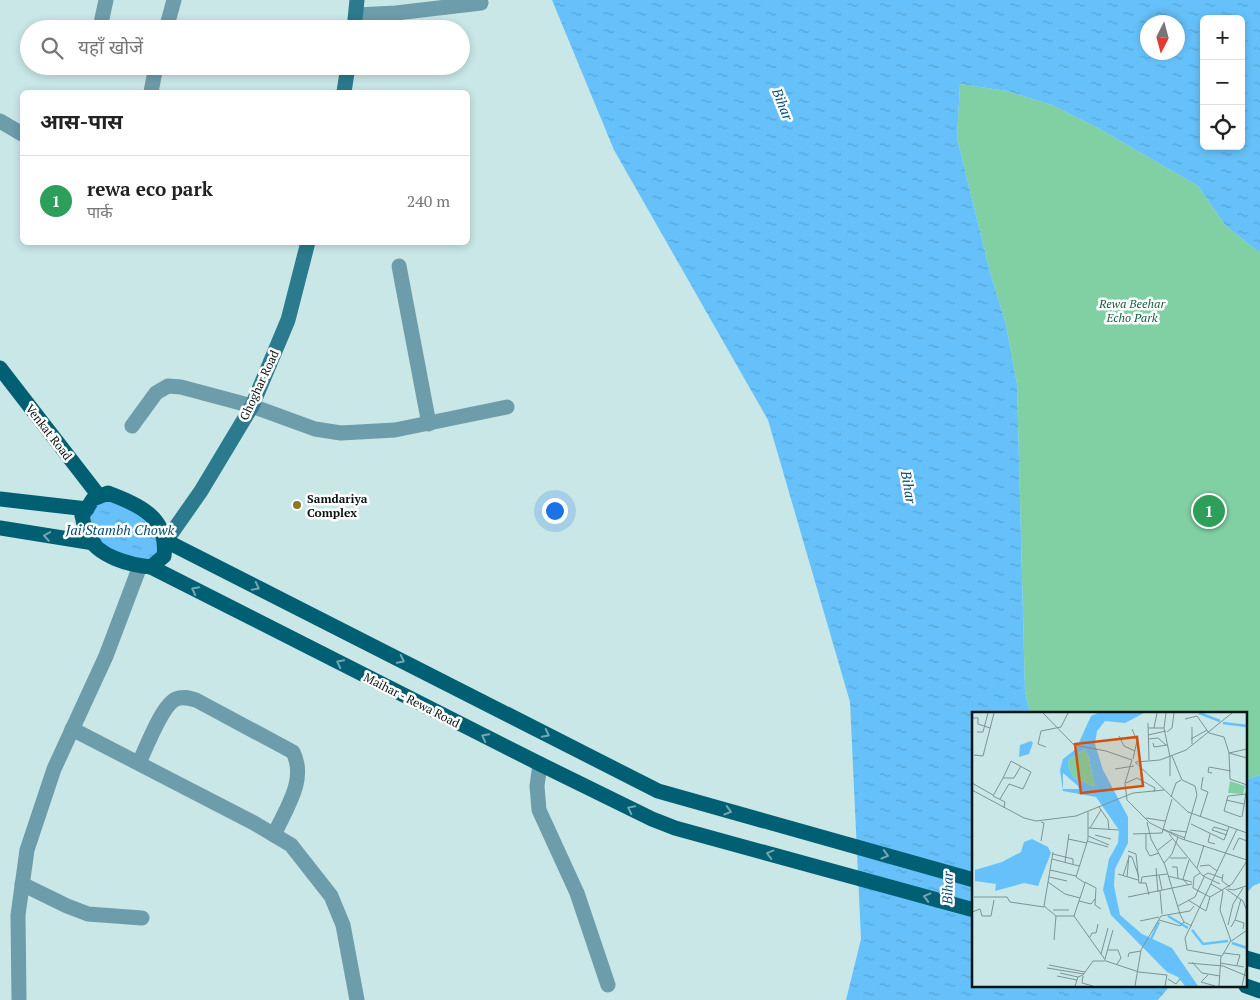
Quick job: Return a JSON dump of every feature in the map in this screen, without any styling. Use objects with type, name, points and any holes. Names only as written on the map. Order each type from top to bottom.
[{"type":"main road","name":"Venkat Road","points":[[0,368],[99,496]]},
{"type":"main road","points":[[108,493],[137,504],[158,522],[166,541],[164,556],[145,566],[131,565],[104,553],[87,535],[82,516],[87,509],[93,499],[108,493]]},
{"type":"main road","points":[[0,499],[87,509]]},
{"type":"main road","points":[[0,528],[94,543]]},
{"type":"main road","points":[[166,541],[650,786],[682,797],[972,879]]},
{"type":"main road","name":"Maihar - Rewa Road","points":[[145,566],[652,819],[676,828],[972,909]]},
{"type":"main road","points":[[1248,987],[1260,992]]},
{"type":"street","points":[[102,20],[106,0]]},
{"type":"street","points":[[168,20],[174,0]]},
{"type":"street","points":[[356,15],[396,13],[480,3]]},
{"type":"street","points":[[151,90],[154,75]]},
{"type":"street","points":[[344,90],[347,75]]},
{"type":"street","points":[[0,120],[20,133]]},
{"type":"street","name":"Ghoghar Road","points":[[166,541],[201,491],[252,406],[288,320],[307,245]]},
{"type":"street","points":[[399,266],[429,424]]},
{"type":"street","points":[[132,426],[156,393],[168,386],[181,387],[252,406],[315,429],[341,433],[395,430],[507,407]]},
{"type":"street","points":[[19,1000],[18,915],[27,850],[54,769],[145,566]]},
{"type":"street","points":[[139,763],[166,709],[175,699],[184,697],[204,704],[293,752],[300,764],[299,781],[274,834]]},
{"type":"street","points":[[72,729],[274,834],[291,845],[331,896],[343,925],[357,1000]]},
{"type":"street","points":[[540,764],[537,786],[539,810],[577,893],[608,985]]},
{"type":"street","points":[[22,884],[88,914],[142,918]]},
{"type":"green space","name":"Rewa Beehar Echo Park","points":[[960,84],[1007,91],[1052,105],[1098,128],[1198,186],[1225,225],[1260,253],[1260,775],[1248,779],[1248,712],[1030,712],[1025,691],[1017,384],[1006,325],[990,272],[957,138]]},
{"type":"water","name":"Bihar","points":[[552,0],[1260,0],[1260,253],[1225,225],[1198,186],[1098,128],[1052,105],[1007,91],[960,84],[957,138],[990,272],[1006,325],[1017,384],[1025,691],[1030,712],[972,712],[972,988],[1168,988],[1158,1000],[846,1000],[861,939],[850,702],[768,420],[614,150]]},
{"type":"water","name":"Jai Stambh Chowk","points":[[108,493],[158,522],[164,556],[131,565],[87,535],[93,499]]},
{"type":"water","points":[[1260,775],[1260,883],[1253,886],[1248,892],[1248,779]]},
{"type":"place","name":"Samdariya Complex","points":[[297,505]]},
{"type":"place","name":"rewa eco park","points":[[1209,511]]}]
